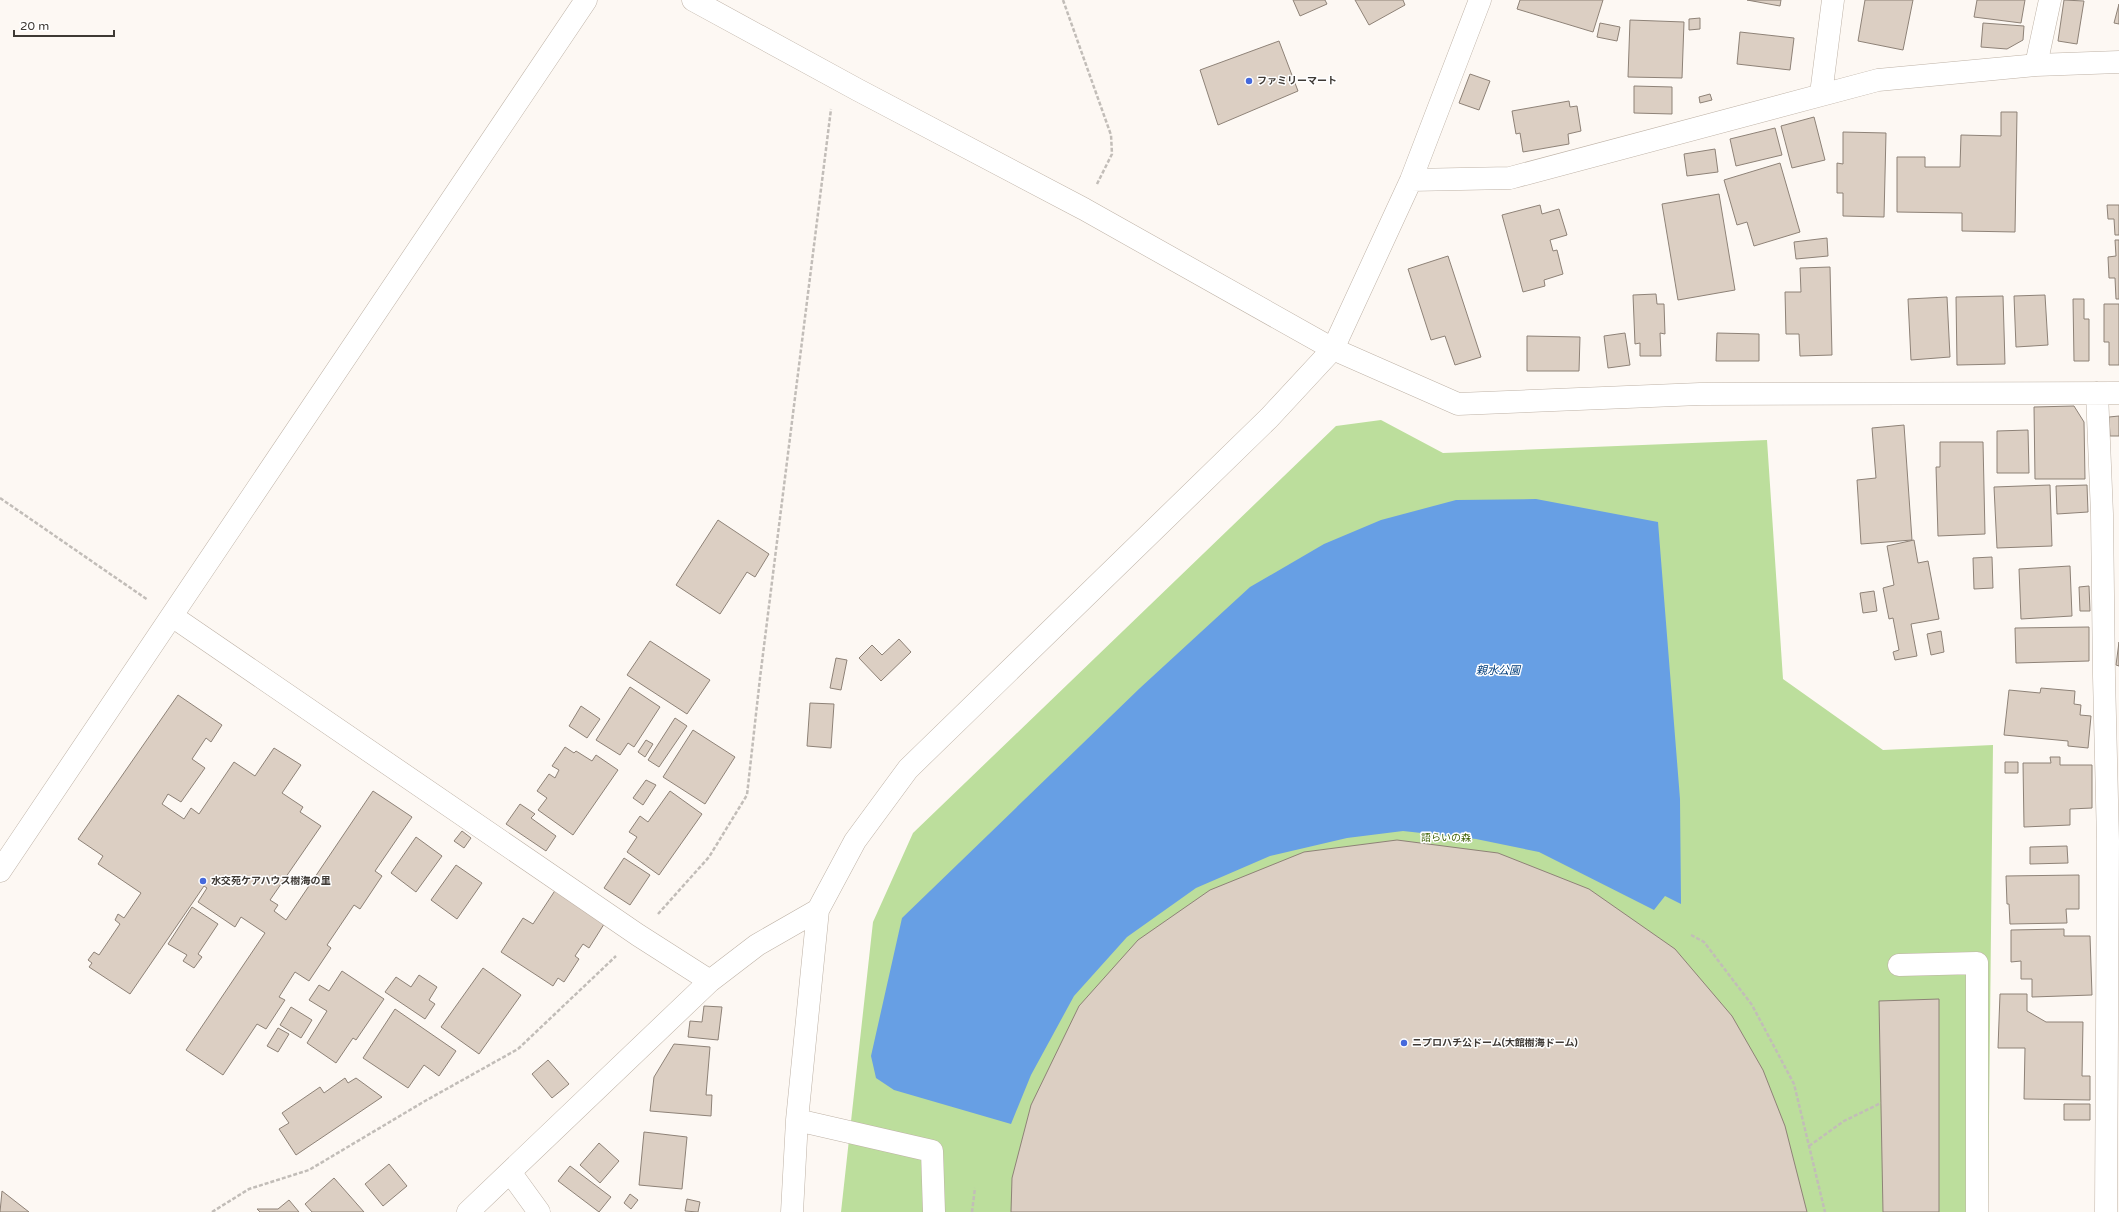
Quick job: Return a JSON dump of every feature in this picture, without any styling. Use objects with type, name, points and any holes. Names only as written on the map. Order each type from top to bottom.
[{"type":"street","points":[[0,871],[586,0]]},
{"type":"street","points":[[693,0],[835,78],[1084,209],[1333,349],[1458,404],[1700,394],[2119,394]]},
{"type":"street","points":[[792,1212],[797,1120],[818,910],[855,841],[908,769],[1270,418],[1333,349],[1411,180],[1480,0]]},
{"type":"street","points":[[1821,94],[1833,0]]},
{"type":"street","points":[[2036,65],[2050,0]]},
{"type":"street","points":[[1411,180],[1510,178],[1878,80],[2036,65],[2119,62]]},
{"type":"street","points":[[2097,393],[2111,515],[2114,1012],[2113,1179],[2106,1212]]},
{"type":"street","points":[[172,616],[638,935],[710,981]]},
{"type":"street","points":[[468,1212],[710,981],[757,945],[818,910]]},
{"type":"street","points":[[1899,965],[1977,963],[1977,1212]]},
{"type":"street","points":[[797,1120],[932,1151],[934,1212]]},
{"type":"street","points":[[510,1172],[538,1212]]},
{"type":"path","points":[[1063,0],[1111,135],[1112,154],[1084,209]]},
{"type":"path","points":[[212,1212],[249,1189],[309,1170],[425,1101],[518,1049],[638,935],[709,857],[747,795],[760,678],[835,78]]},
{"type":"path","points":[[0,498],[172,616]]},
{"type":"path","points":[[1691,935],[1704,942],[1752,1005],[1794,1084],[1825,1212]]},
{"type":"path","points":[[1809,1146],[1844,1121],[1881,1103]]},
{"type":"path","points":[[972,1212],[975,1188]]},
{"type":"green space","name":"語らいの森","points":[[1381,420],[1443,453],[1767,440],[1783,679],[1883,750],[1993,745],[1988,1212],[841,1212],[873,922],[913,833],[1336,426]]},
{"type":"water","name":"親水公園","points":[[1536,499],[1658,522],[1680,799],[1681,904],[1665,896],[1654,910],[1539,852],[1476,839],[1403,831],[1347,838],[1270,856],[1196,888],[1127,937],[1074,996],[1031,1075],[1011,1124],[894,1090],[876,1078],[871,1056],[902,918],[1140,688],[1250,587],[1324,544],[1381,520],[1456,500]]},
{"type":"building","points":[[1293,0],[1325,0],[1327,4],[1300,16]]},
{"type":"building","points":[[1355,0],[1403,0],[1405,5],[1369,25]]},
{"type":"building","points":[[1520,0],[1603,0],[1593,32],[1517,9]]},
{"type":"building","points":[[1747,0],[1781,0],[1780,6]]},
{"type":"building","points":[[1865,0],[1913,0],[1903,50],[1858,41]]},
{"type":"building","points":[[1977,0],[2025,0],[2021,23],[1974,17]]},
{"type":"building","points":[[2064,0],[2084,1],[2077,44],[2058,41]]},
{"type":"building","points":[[2119,4],[2119,24],[2114,23]]},
{"type":"building","points":[[1700,18],[1700,29],[1689,30],[1689,19]]},
{"type":"building","points":[[1630,20],[1684,22],[1682,78],[1628,77]]},
{"type":"building","points":[[1600,23],[1620,27],[1617,41],[1597,37]]},
{"type":"building","points":[[1983,23],[2024,26],[2023,40],[2007,49],[1981,47]]},
{"type":"building","points":[[1740,32],[1794,38],[1790,70],[1737,64]]},
{"type":"building","name":"ファミリーマート","points":[[1279,41],[1298,91],[1218,125],[1200,70]]},
{"type":"building","points":[[1470,74],[1490,81],[1479,110],[1459,103]]},
{"type":"building","points":[[1634,86],[1672,87],[1672,114],[1634,113]]},
{"type":"building","points":[[1710,94],[1712,100],[1700,103],[1699,97]]},
{"type":"building","points":[[1569,101],[1570,107],[1577,106],[1581,131],[1568,134],[1569,144],[1523,152],[1520,133],[1516,134],[1512,111]]},
{"type":"building","points":[[2001,112],[2017,112],[2015,232],[1962,231],[1962,213],[1897,212],[1897,157],[1925,157],[1925,167],[1960,167],[1961,135],[2001,136]]},
{"type":"building","points":[[1814,117],[1825,160],[1792,168],[1781,126]]},
{"type":"building","points":[[1775,128],[1782,155],[1736,166],[1730,139]]},
{"type":"building","points":[[1843,132],[1886,133],[1884,217],[1843,216],[1843,193],[1837,193],[1837,163],[1843,164]]},
{"type":"building","points":[[1715,149],[1718,172],[1687,176],[1684,154]]},
{"type":"building","points":[[1780,163],[1800,232],[1754,246],[1747,222],[1737,225],[1724,180]]},
{"type":"building","points":[[1719,194],[1735,290],[1678,300],[1662,204]]},
{"type":"building","points":[[1540,205],[1542,214],[1559,209],[1567,235],[1550,240],[1553,251],[1557,250],[1563,274],[1544,280],[1545,286],[1523,292],[1502,215]]},
{"type":"building","points":[[2107,205],[2119,205],[2119,235],[2115,235],[2114,219],[2108,219]]},
{"type":"building","points":[[1827,238],[1828,256],[1796,259],[1794,242]]},
{"type":"building","points":[[2115,240],[2119,240],[2119,299],[2116,299],[2115,278],[2109,278],[2108,257],[2116,256]]},
{"type":"building","points":[[1448,256],[1481,357],[1455,365],[1445,336],[1431,340],[1408,269]]},
{"type":"building","points":[[1830,267],[1832,355],[1800,356],[1799,334],[1786,334],[1785,292],[1801,292],[1800,268]]},
{"type":"building","points":[[1656,294],[1657,304],[1664,304],[1665,334],[1660,333],[1661,356],[1640,356],[1640,343],[1635,344],[1633,295]]},
{"type":"building","points":[[2045,295],[2048,345],[2016,347],[2014,296]]},
{"type":"building","points":[[2003,296],[2005,364],[1957,365],[1956,297]]},
{"type":"building","points":[[1947,297],[1950,357],[1911,360],[1908,299]]},
{"type":"building","points":[[2073,299],[2084,299],[2084,319],[2089,319],[2089,361],[2074,361]]},
{"type":"building","points":[[2104,304],[2119,304],[2119,365],[2109,365],[2109,342],[2104,342]]},
{"type":"building","points":[[1625,333],[1630,365],[1608,368],[1604,336]]},
{"type":"building","points":[[1717,333],[1759,334],[1759,361],[1716,361]]},
{"type":"building","points":[[1527,336],[1580,337],[1579,371],[1527,371]]},
{"type":"building","points":[[2074,406],[2084,422],[2085,479],[2035,479],[2034,407]]},
{"type":"building","points":[[2119,416],[2119,436],[2110,436],[2109,417]]},
{"type":"building","points":[[1904,425],[1912,540],[1861,544],[1857,480],[1876,478],[1872,428]]},
{"type":"building","points":[[2028,430],[2029,473],[1997,473],[1997,431]]},
{"type":"building","points":[[1940,442],[1983,442],[1985,534],[1938,536],[1936,467],[1940,467]]},
{"type":"building","points":[[2050,485],[2052,546],[1997,548],[1994,487]]},
{"type":"building","points":[[2087,485],[2088,512],[2057,514],[2056,486]]},
{"type":"building","points":[[718,520],[769,554],[755,577],[747,572],[720,614],[676,585]]},
{"type":"building","points":[[1914,540],[1918,563],[1928,561],[1939,619],[1911,624],[1917,656],[1895,660],[1893,652],[1899,650],[1893,618],[1889,619],[1883,588],[1894,585],[1887,546]]},
{"type":"building","points":[[1992,557],[1993,588],[1974,589],[1973,558]]},
{"type":"building","points":[[2070,566],[2072,616],[2021,619],[2019,569]]},
{"type":"building","points":[[2089,586],[2090,611],[2080,611],[2079,587]]},
{"type":"building","points":[[1874,591],[1877,611],[1863,613],[1860,593]]},
{"type":"building","points":[[2089,627],[2089,661],[2016,663],[2015,628]]},
{"type":"building","points":[[1941,631],[1944,652],[1931,655],[1927,634]]},
{"type":"building","points":[[899,639],[911,652],[881,681],[859,658],[872,645],[882,655]]},
{"type":"building","points":[[650,641],[710,680],[687,714],[627,675]]},
{"type":"building","points":[[2119,642],[2119,666],[2116,665]]},
{"type":"building","points":[[836,658],[847,660],[841,690],[830,688]]},
{"type":"building","points":[[630,687],[660,707],[634,747],[628,743],[620,755],[596,740]]},
{"type":"building","points":[[2041,688],[2075,691],[2074,704],[2081,705],[2080,715],[2091,716],[2088,748],[2068,746],[2068,741],[2004,735],[2009,690],[2040,693]]},
{"type":"building","name":"水交苑ケアハウス樹海の里","points":[[178,695],[222,725],[211,742],[206,738],[192,759],[205,768],[181,802],[168,794],[162,804],[184,819],[191,808],[199,814],[234,762],[255,776],[274,748],[301,765],[282,793],[303,807],[300,812],[321,826],[270,900],[278,905],[274,911],[286,920],[373,791],[412,817],[375,871],[382,876],[360,909],[354,905],[327,945],[331,948],[309,981],[295,972],[279,997],[285,1000],[266,1029],[257,1024],[223,1075],[186,1050],[265,933],[241,917],[235,927],[198,902],[207,888],[204,886],[130,994],[89,967],[92,963],[88,960],[94,952],[99,955],[120,924],[115,920],[118,914],[124,918],[141,893],[98,864],[103,856],[78,839]]},
{"type":"building","points":[[810,703],[834,704],[831,748],[807,746]]},
{"type":"building","points":[[581,706],[600,719],[587,738],[569,726]]},
{"type":"building","points":[[675,718],[687,726],[659,767],[648,760]]},
{"type":"building","points":[[693,730],[735,757],[705,804],[663,777]]},
{"type":"building","points":[[646,740],[653,744],[645,757],[638,752]]},
{"type":"building","points":[[565,747],[574,753],[576,751],[592,761],[596,755],[618,770],[573,835],[538,810],[547,798],[537,791],[549,774],[555,778],[559,770],[552,766]]},
{"type":"building","points":[[2050,757],[2060,757],[2060,765],[2092,765],[2092,808],[2070,809],[2070,825],[2024,827],[2023,763],[2051,763]]},
{"type":"building","points":[[2005,762],[2018,762],[2018,773],[2005,773]]},
{"type":"building","points":[[646,780],[656,785],[643,805],[633,798]]},
{"type":"building","points":[[670,791],[702,814],[659,875],[627,852],[637,837],[629,832],[640,816],[648,822]]},
{"type":"building","points":[[520,804],[535,814],[531,818],[556,836],[546,851],[506,824]]},
{"type":"building","points":[[462,831],[471,838],[464,848],[454,841]]},
{"type":"building","points":[[416,837],[442,856],[416,892],[391,873]]},
{"type":"building","name":"ニプロハチ公ドーム(大館樹海ドーム)","points":[[1397,840],[1498,853],[1589,889],[1675,949],[1732,1016],[1763,1070],[1785,1126],[1807,1212],[1011,1212],[1012,1178],[1031,1105],[1079,1006],[1138,940],[1210,890],[1304,852]]},
{"type":"building","points":[[2067,846],[2068,863],[2030,864],[2030,847]]},
{"type":"building","points":[[624,858],[650,875],[630,905],[604,888]]},
{"type":"building","points":[[456,865],[482,883],[457,919],[431,900]]},
{"type":"building","points":[[2079,875],[2079,909],[2066,909],[2067,923],[2010,924],[2009,904],[2007,904],[2006,876]]},
{"type":"building","points":[[556,889],[606,921],[589,948],[583,944],[575,956],[579,959],[564,982],[558,978],[553,986],[501,952],[523,918],[533,924]]},
{"type":"building","points":[[192,907],[218,924],[198,954],[202,957],[194,968],[183,961],[187,955],[168,944]]},
{"type":"building","points":[[2064,929],[2064,936],[2090,936],[2092,995],[2032,997],[2032,979],[2021,979],[2021,961],[2011,962],[2011,930]]},
{"type":"building","points":[[483,968],[521,995],[479,1054],[441,1027]]},
{"type":"building","points":[[342,971],[384,999],[356,1040],[353,1038],[336,1063],[307,1043],[327,1011],[309,1000],[319,985],[329,991]]},
{"type":"building","points":[[419,975],[437,987],[429,1000],[435,1004],[425,1019],[385,992],[396,977],[411,987]]},
{"type":"building","points":[[2000,994],[2027,994],[2027,1011],[2046,1022],[2083,1022],[2082,1076],[2090,1076],[2090,1100],[2024,1099],[2025,1048],[1998,1048]]},
{"type":"building","points":[[1939,999],[1939,1212],[1883,1212],[1879,1001]]},
{"type":"building","points":[[704,1006],[722,1007],[718,1040],[688,1037],[690,1021],[702,1022]]},
{"type":"building","points":[[291,1007],[312,1020],[301,1038],[280,1025]]},
{"type":"building","points":[[395,1009],[456,1051],[439,1076],[424,1065],[408,1088],[363,1058]]},
{"type":"building","points":[[278,1028],[289,1034],[278,1052],[267,1046]]},
{"type":"building","points":[[674,1044],[710,1047],[706,1095],[712,1095],[711,1116],[650,1111],[654,1077]]},
{"type":"building","points":[[548,1060],[569,1084],[552,1098],[532,1074]]},
{"type":"building","points":[[345,1078],[348,1083],[356,1078],[382,1097],[296,1155],[279,1129],[289,1123],[282,1113],[320,1087],[324,1093]]},
{"type":"building","points":[[2064,1104],[2090,1104],[2090,1120],[2064,1120]]},
{"type":"building","points":[[644,1132],[687,1137],[682,1189],[639,1185]]},
{"type":"building","points":[[599,1143],[619,1161],[600,1183],[580,1165]]},
{"type":"building","points":[[389,1164],[407,1186],[383,1206],[365,1184]]},
{"type":"building","points":[[570,1166],[611,1197],[599,1212],[558,1181]]},
{"type":"building","points":[[334,1178],[364,1212],[312,1212],[305,1204]]},
{"type":"building","points":[[2,1191],[29,1212],[0,1212]]},
{"type":"building","points":[[630,1194],[638,1200],[631,1209],[624,1203]]},
{"type":"building","points":[[687,1199],[700,1202],[698,1212],[685,1211]]},
{"type":"building","points":[[289,1200],[299,1212],[260,1212],[257,1209],[278,1209]]},
{"type":"place","name":"ファミリーマート","points":[[1249,81]]},
{"type":"place","name":"水交苑ケアハウス樹海の里","points":[[203,881]]},
{"type":"place","name":"ニプロハチ公ドーム(大館樹海ドーム)","points":[[1404,1043]]}]
